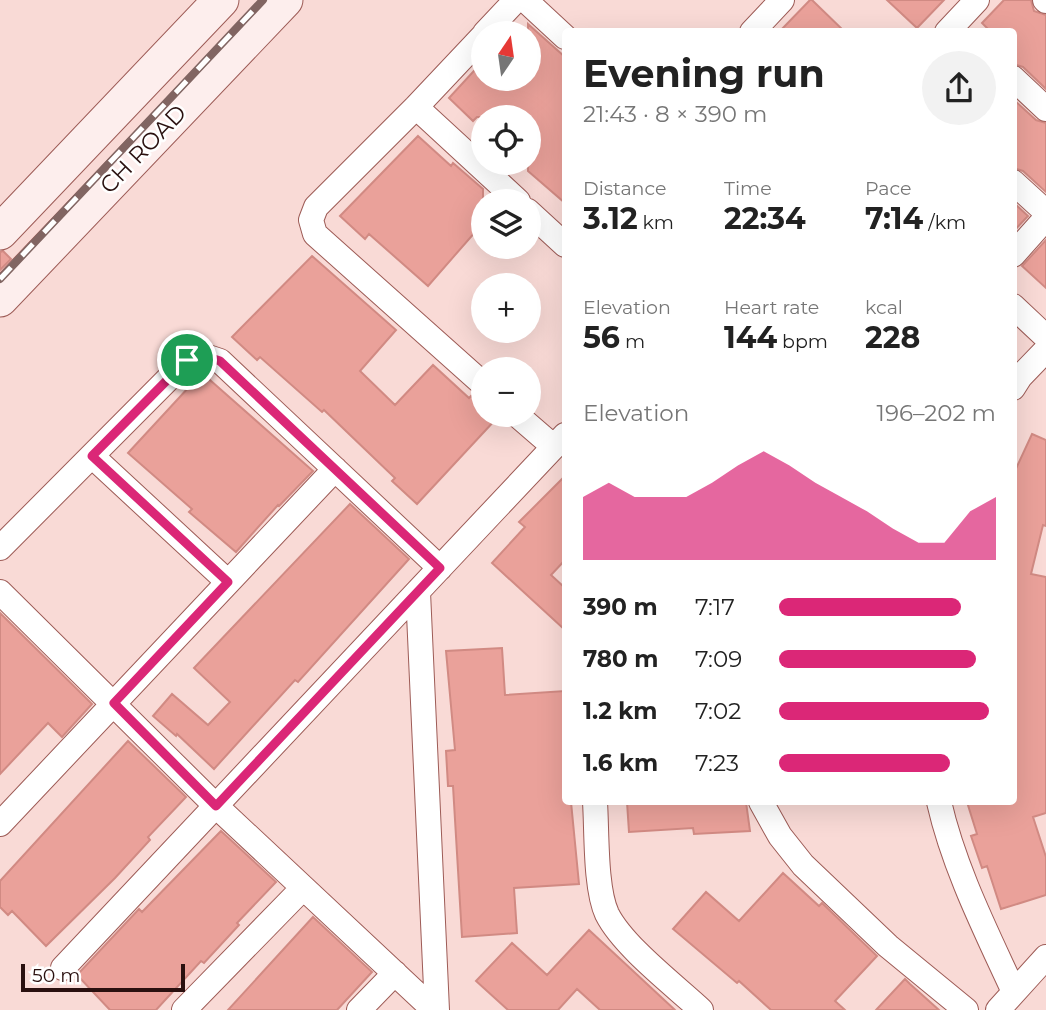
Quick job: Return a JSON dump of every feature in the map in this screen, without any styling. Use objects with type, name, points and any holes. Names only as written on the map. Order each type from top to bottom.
[{"type":"street","name":"CH ROAD","points":[[0,232],[221,0]]},
{"type":"street","name":"CH ROAD","points":[[0,299],[285,0]]},
{"type":"street","points":[[496,21],[516,0]]},
{"type":"street","points":[[525,0],[562,34]]},
{"type":"street","points":[[956,28],[976,0]]},
{"type":"street","points":[[755,28],[777,2]]},
{"type":"street","points":[[471,48],[316,207],[311,220],[315,234],[471,373]]},
{"type":"street","points":[[1017,82],[1046,109]]},
{"type":"street","points":[[416,107],[505,189]]},
{"type":"street","points":[[1017,186],[1046,212]]},
{"type":"street","points":[[1017,251],[1046,218]]},
{"type":"street","points":[[541,223],[562,242]]},
{"type":"street","points":[[1017,310],[1046,337]]},
{"type":"street","points":[[1017,382],[1046,350]]},
{"type":"street","points":[[0,548],[187,360],[202,355],[220,361],[440,568]]},
{"type":"street","points":[[63,968],[560,442],[536,427]]},
{"type":"street","points":[[92,456],[228,582]]},
{"type":"street","points":[[3,814],[114,703],[335,469]]},
{"type":"street","points":[[0,592],[216,806],[436,1010]]},
{"type":"street","points":[[418,592],[436,1010]]},
{"type":"street","points":[[596,805],[601,892],[607,913],[621,934],[701,1010]]},
{"type":"street","points":[[763,805],[780,836],[803,864],[888,946],[966,1010]]},
{"type":"street","points":[[940,805],[947,834],[984,927],[1006,1001]]},
{"type":"street","points":[[184,1010],[303,888]]},
{"type":"street","points":[[1006,1001],[1046,957]]},
{"type":"street","points":[[359,1010],[394,973]]},
{"type":"building","points":[[812,0],[841,28],[783,28]]},
{"type":"building","points":[[887,0],[944,0],[917,28]]},
{"type":"building","points":[[1004,0],[1031,0],[1034,11],[1046,15],[1046,89],[1023,67],[1017,65],[1017,28],[987,28],[982,23]]},
{"type":"building","points":[[541,36],[562,54],[562,200],[533,175],[541,175],[541,105],[471,105],[471,119],[449,98],[471,74],[471,91],[541,91]]},
{"type":"building","points":[[1017,103],[1036,120],[1046,123],[1046,192],[1023,171],[1017,169]]},
{"type":"building","points":[[418,136],[451,166],[453,163],[483,189],[471,189],[471,237],[428,286],[369,234],[365,239],[340,216]]},
{"type":"building","points":[[1017,206],[1028,216],[1017,228]]},
{"type":"building","points":[[1046,240],[1046,288],[1022,266]]},
{"type":"building","points":[[3,251],[11,259],[0,270],[0,252]]},
{"type":"building","points":[[312,256],[396,330],[360,371],[395,405],[433,365],[469,398],[471,396],[471,427],[489,427],[417,504],[392,481],[395,478],[324,410],[322,412],[260,357],[257,360],[232,337]]},
{"type":"building","points":[[202,373],[313,471],[236,552],[189,512],[192,509],[128,453]]},
{"type":"building","points":[[1032,434],[1046,440],[1046,526],[1043,525],[1031,574],[1046,577],[1046,813],[1033,817],[1046,857],[1046,895],[1001,909],[987,866],[982,868],[971,836],[977,834],[968,805],[1017,805],[1017,466]]},
{"type":"building","points":[[562,479],[562,563],[551,575],[562,585],[562,627],[492,563],[525,527],[519,522]]},
{"type":"building","points":[[350,504],[409,559],[298,682],[295,680],[214,769],[177,734],[176,736],[153,716],[172,694],[208,725],[230,702],[194,668]]},
{"type":"building","points":[[0,613],[92,704],[62,737],[48,723],[0,774]]},
{"type":"building","points":[[502,648],[505,695],[562,691],[562,805],[571,805],[579,884],[514,888],[517,933],[462,937],[453,786],[448,786],[446,751],[455,750],[446,651]]},
{"type":"building","points":[[128,741],[186,797],[148,837],[150,840],[115,878],[46,946],[12,911],[8,915],[0,907],[0,881]]},
{"type":"building","points":[[627,805],[746,805],[750,831],[694,834],[693,828],[629,832]]},
{"type":"building","points":[[221,831],[276,882],[204,963],[201,961],[156,1010],[110,1010],[77,975],[139,909],[142,912]]},
{"type":"building","points":[[783,873],[819,906],[822,903],[877,956],[835,1001],[845,1010],[771,1010],[673,929],[706,892],[739,921]]},
{"type":"building","points":[[313,917],[372,972],[337,1010],[228,1010]]},
{"type":"building","points":[[589,930],[675,1010],[600,1010],[577,989],[558,1010],[508,1010],[476,981],[512,943],[547,975]]},
{"type":"building","points":[[905,979],[910,984],[939,1010],[876,1010]]},
{"type":"railway","points":[[0,279],[263,0]]},
{"type":"route","points":[[202,355],[220,361],[440,568],[216,806],[114,703],[228,582],[92,456],[187,360],[202,355]]}]
